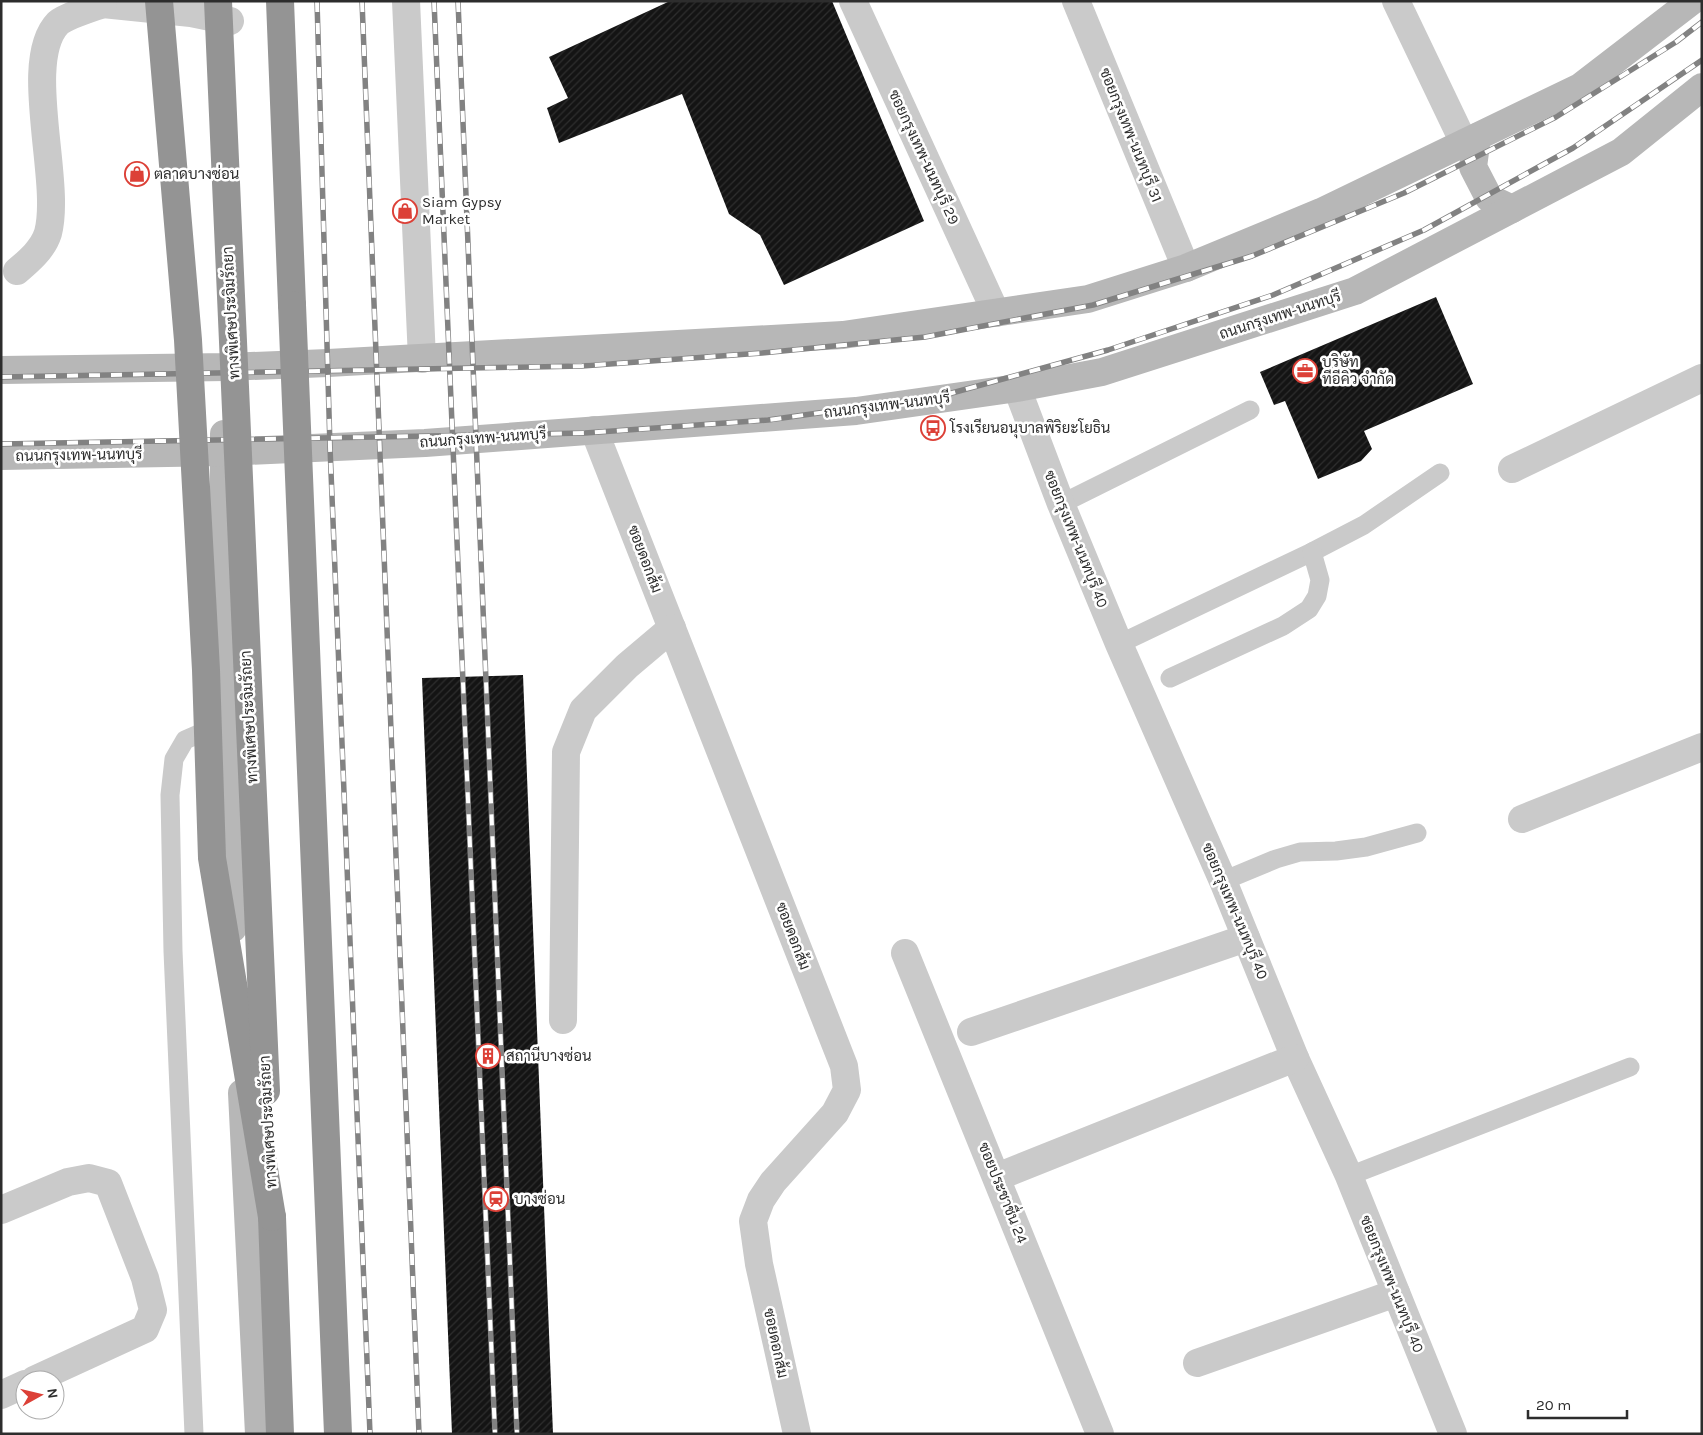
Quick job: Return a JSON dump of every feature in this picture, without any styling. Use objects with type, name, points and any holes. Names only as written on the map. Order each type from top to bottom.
[{"type":"highway","points":[[159,1],[188,340],[206,670],[212,858],[272,1217]]},
{"type":"highway","points":[[280,1],[338,1434]]},
{"type":"highway","name":"ทางพิเศษประจิมรัถยา","points":[[226,8],[280,1434]]},
{"type":"main road","points":[[1,370],[227,367],[843,335],[1088,299],[1186,268],[1322,212],[1580,87],[1692,1]]},
{"type":"main road","points":[[226,8],[227,367],[223,452],[223,723],[259,1434]]},
{"type":"main road","name":"ถนนกรุงเทพ-นนทบุรี","points":[[1,456],[223,452],[425,443],[856,411],[1017,388],[1102,372],[1355,291],[1621,152],[1702,87]]},
{"type":"main road","points":[[1470,140],[1473,167],[1488,198],[1512,209]]},
{"type":"street","points":[[406,1],[422,358]]},
{"type":"street","name":"ซอยกรุงเทพ-นนทบุรี 29","points":[[853,1],[996,313]]},
{"type":"street","name":"ซอยกรุงเทพ-นนทบุรี 31","points":[[1076,1],[1186,268]]},
{"type":"street","points":[[1396,1],[1470,140]]},
{"type":"street","points":[[17,271],[36,254],[48,233],[50,201],[43,78],[45,43],[59,22],[103,2],[191,13],[226,8]]},
{"type":"street","points":[[1512,469],[1702,378]]},
{"type":"street","name":"ซอยกรุงเทพ-นนทบุรี 40","points":[[1017,388],[1061,504],[1118,644],[1223,881],[1295,1058],[1349,1176],[1453,1434]]},
{"type":"street","name":"ซอยดอกส้ม","points":[[594,430],[844,1066],[847,1090],[835,1113],[773,1182],[761,1200],[753,1221],[759,1264],[797,1434]]},
{"type":"street","points":[[563,1020],[566,752],[584,710],[627,666],[672,628]]},
{"type":"street","points":[[1522,819],[1702,747]]},
{"type":"street","points":[[971,1032],[1246,938]]},
{"type":"street","name":"ซอยประชาชื่น 24","points":[[905,953],[1100,1434]]},
{"type":"street","points":[[997,1176],[1295,1058]]},
{"type":"street","points":[[1,1210],[68,1182],[90,1178],[108,1183],[145,1278],[153,1310],[145,1328],[55,1370]]},
{"type":"street","points":[[1197,1363],[1396,1293]]},
{"type":"street","points":[[1,1395],[15,1389]]},
{"type":"lane","points":[[1061,504],[1250,410]]},
{"type":"lane","points":[[1118,644],[1312,552],[1364,525],[1440,473]]},
{"type":"lane","points":[[1170,678],[1284,626],[1309,609],[1317,596],[1320,580],[1312,552]]},
{"type":"lane","points":[[194,1434],[173,951],[170,795],[174,759],[185,740],[223,723]]},
{"type":"lane","points":[[1223,881],[1276,859],[1300,852],[1336,851],[1366,846],[1416,833]]},
{"type":"lane","points":[[1349,1176],[1630,1067]]},
{"type":"building","points":[[670,1],[832,1],[924,221],[784,285],[760,235],[729,214],[682,94],[559,143],[547,108],[568,98],[549,57]]},
{"type":"building","points":[[1436,297],[1473,384],[1364,431],[1372,449],[1361,461],[1318,479],[1285,401],[1274,405],[1260,372]]},
{"type":"building","name":"สถานีบางซ่อน","points":[[523,675],[553,1434],[452,1434],[422,678]]},
{"type":"railway","points":[[317,1],[330,447],[370,1434]]},
{"type":"railway","points":[[362,1],[419,1434]]},
{"type":"railway","points":[[434,1],[495,1434]]},
{"type":"railway","points":[[458,1],[517,1434]]},
{"type":"railway","points":[[1,377],[582,366],[762,353],[925,337],[1093,305],[1252,256],[1404,193],[1556,117],[1676,42],[1702,22]]},
{"type":"railway","points":[[1,444],[585,433],[768,420],[941,396],[1108,350],[1273,295],[1424,230],[1573,148],[1702,60]]},
{"type":"place","name":"ตลาดบางซ่อน","points":[[137,174]]},
{"type":"place","name":"Siam Gypsy Market","points":[[405,211]]},
{"type":"place","name":"บริษัท ทีอีคิว จำกัด","points":[[1305,371]]},
{"type":"place","name":"โรงเรียนอนุบาลพิริยะโยธิน","points":[[933,428]]},
{"type":"place","name":"สถานีบางซ่อน","points":[[488,1056]]},
{"type":"place","name":"บางซ่อน","points":[[496,1199]]}]
